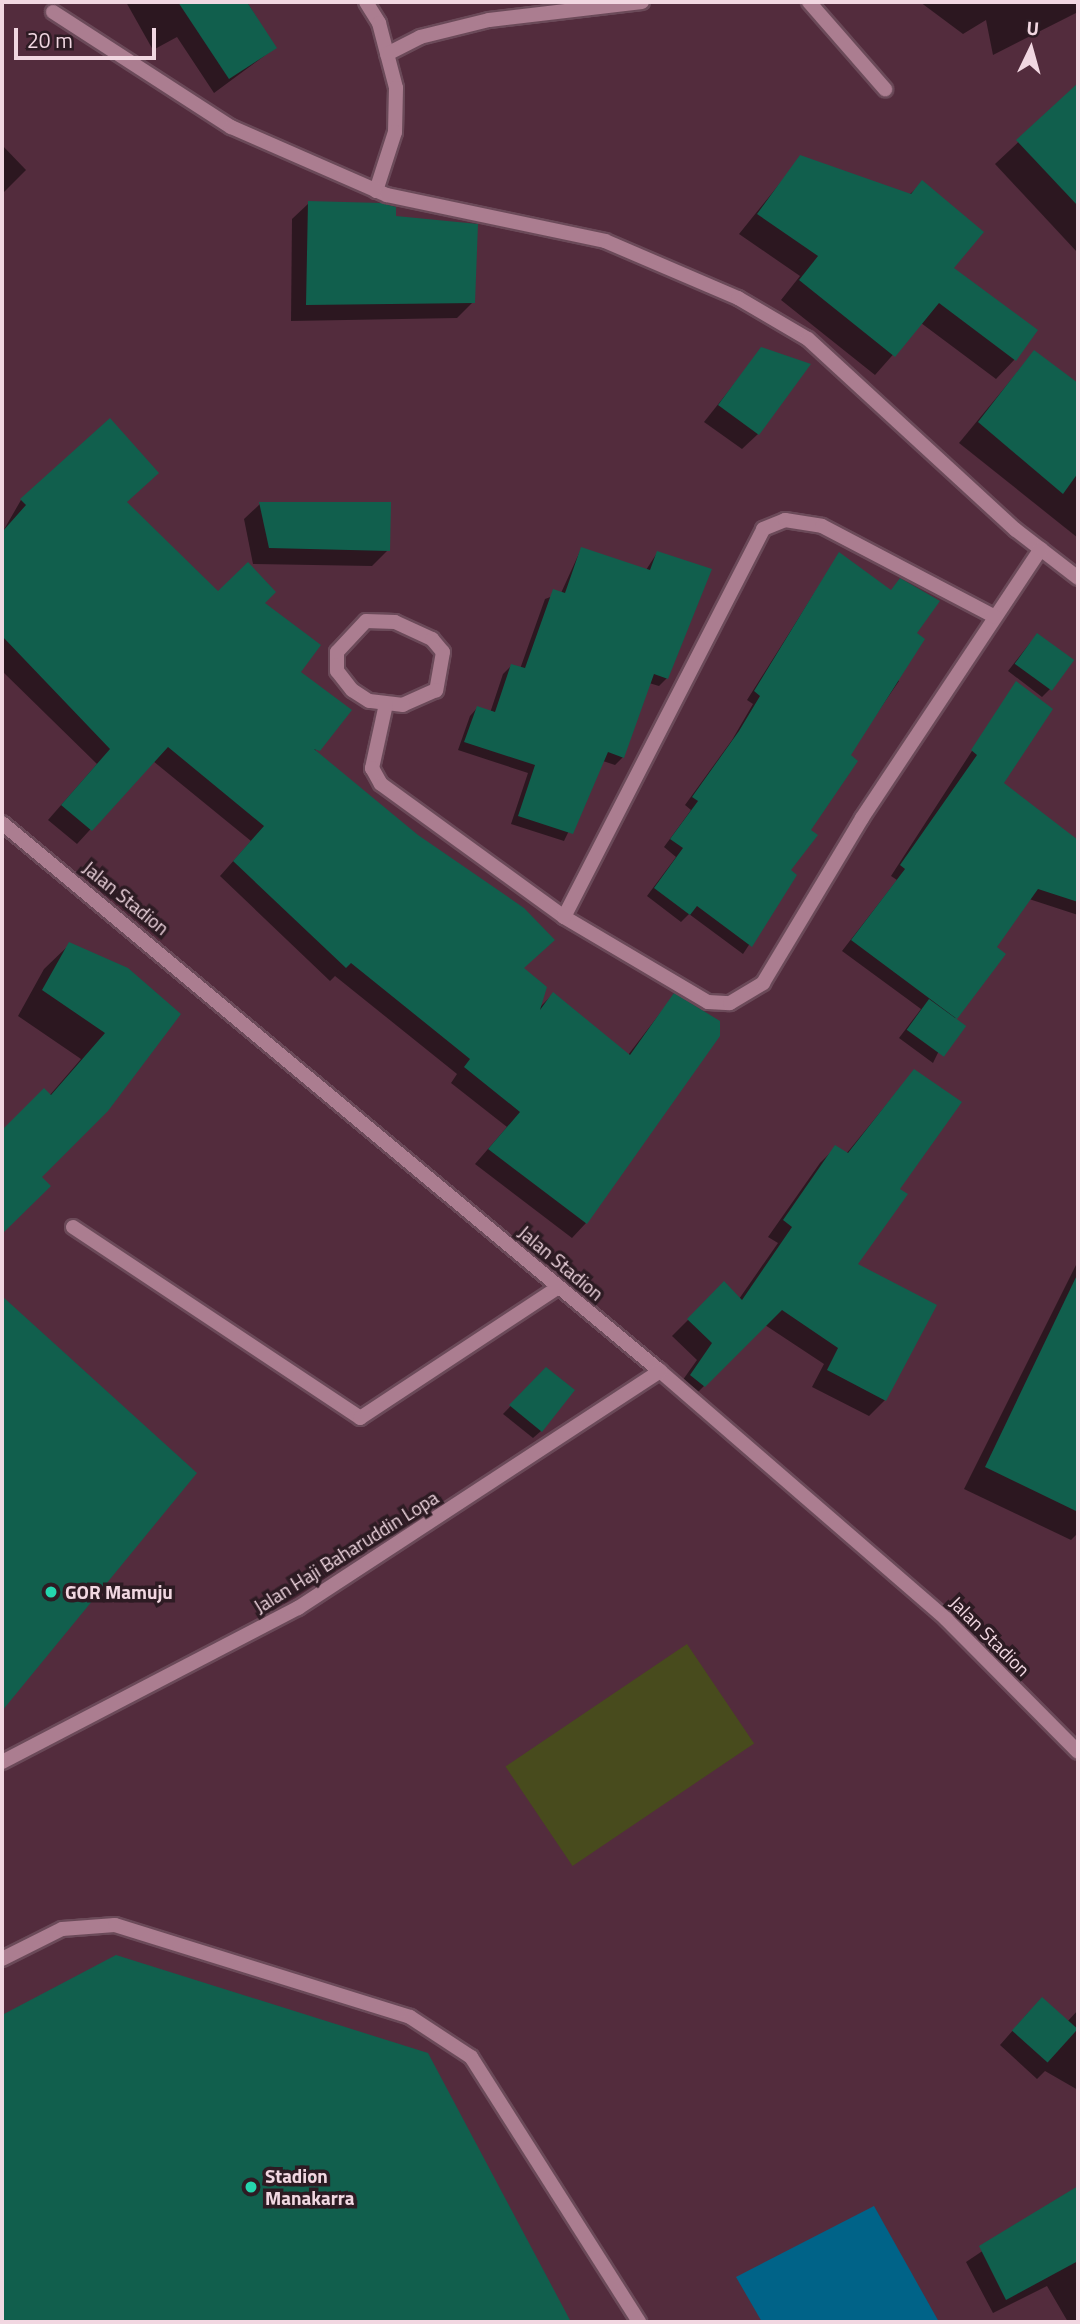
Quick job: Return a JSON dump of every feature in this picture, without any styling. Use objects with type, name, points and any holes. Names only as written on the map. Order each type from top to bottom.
[{"type":"street","points":[[366,2],[387,54],[396,88],[395,132],[376,191]]},
{"type":"street","points":[[387,54],[420,37],[489,20],[642,2]]},
{"type":"street","points":[[809,2],[885,89]]},
{"type":"street","points":[[52,12],[231,127],[376,191],[605,241],[738,298],[808,339],[1041,549],[1078,578]]},
{"type":"street","points":[[564,917],[763,529],[785,520],[822,526],[995,617]]},
{"type":"street","points":[[386,704],[372,768],[381,784],[564,917],[708,1002],[730,1003],[749,995],[763,983],[862,818],[1041,549]]},
{"type":"street","points":[[366,621],[414,628],[443,652],[436,690],[421,701],[386,704],[352,690],[337,671],[337,652],[366,621]]},
{"type":"street","name":"Jalan Stadion","points":[[2,823],[660,1371],[946,1619],[1078,1752]]},
{"type":"street","points":[[74,1227],[360,1418],[559,1287]]},
{"type":"street","name":"Jalan Haji Baharuddin Lopa","points":[[2,1762],[299,1608],[660,1371]]},
{"type":"street","points":[[2,1959],[62,1929],[115,1925],[410,2017],[471,2056],[639,2322]]},
{"type":"green space","points":[[687,1644],[754,1743],[573,1866],[505,1766]]},
{"type":"water","points":[[874,2206],[939,2322],[762,2322],[736,2277]]},
{"type":"building","points":[[178,2],[247,2],[277,48],[229,79]]},
{"type":"building","points":[[1078,83],[1078,206],[1016,140]]},
{"type":"building","points":[[800,155],[911,194],[922,180],[984,232],[954,268],[1038,330],[1016,361],[939,303],[895,357],[799,280],[818,256],[757,214]]},
{"type":"building","points":[[308,201],[381,203],[396,207],[396,216],[478,224],[475,303],[306,305]]},
{"type":"building","points":[[761,347],[811,364],[759,435],[718,405]]},
{"type":"building","points":[[1034,350],[1078,383],[1078,473],[1063,494],[978,422]]},
{"type":"building","points":[[110,418],[159,473],[127,502],[218,591],[248,562],[276,592],[265,603],[321,645],[301,672],[352,710],[320,751],[314,749],[418,835],[524,908],[555,940],[524,968],[547,987],[540,1010],[553,992],[630,1055],[674,993],[720,1021],[720,1036],[587,1224],[488,1149],[520,1112],[464,1067],[470,1059],[351,963],[346,968],[233,861],[264,826],[168,747],[92,831],[61,805],[110,749],[2,636],[2,532],[26,505],[20,499]]},
{"type":"building","points":[[259,502],[391,502],[390,551],[269,548]]},
{"type":"building","points":[[581,547],[650,570],[657,551],[712,569],[668,679],[654,674],[624,758],[608,752],[573,834],[518,816],[535,765],[464,742],[477,706],[495,712],[511,664],[525,668],[553,589],[565,593]]},
{"type":"building","points":[[839,552],[891,590],[900,578],[940,601],[917,633],[925,639],[851,755],[858,761],[811,830],[818,835],[791,870],[797,875],[752,947],[697,906],[690,915],[654,888],[683,848],[670,839],[698,801],[692,797],[739,731],[760,696],[754,691]]},
{"type":"building","points":[[1037,633],[1074,660],[1052,691],[1015,664]]},
{"type":"building","points":[[1016,681],[1053,709],[1004,783],[1078,840],[1078,902],[1038,889],[997,947],[1006,954],[957,1019],[851,940],[905,869],[900,865],[977,755],[971,750]]},
{"type":"building","points":[[69,942],[128,968],[181,1014],[108,1111],[42,1177],[51,1186],[2,1234],[2,1130],[44,1088],[51,1095],[105,1033],[42,990]]},
{"type":"building","points":[[929,999],[966,1026],[944,1057],[907,1030]]},
{"type":"building","points":[[914,1069],[962,1102],[900,1189],[908,1194],[858,1264],[937,1305],[886,1401],[827,1370],[838,1348],[782,1310],[705,1387],[690,1375],[712,1343],[687,1319],[724,1281],[742,1300],[792,1227],[783,1220],[835,1145],[848,1153]]},
{"type":"building","points":[[1078,1273],[1078,1512],[985,1467]]},
{"type":"building","name":"GOR Mamuju","points":[[2,1296],[197,1473],[2,1711]]},
{"type":"building","points":[[546,1367],[575,1390],[542,1432],[509,1405]]},
{"type":"building","name":"Stadion Manakarra","points":[[116,1955],[428,2053],[571,2322],[2,2322],[2,2015]]},
{"type":"building","points":[[1042,1997],[1078,2029],[1048,2063],[1012,2030]]},
{"type":"building","points":[[1078,2186],[1078,2261],[1006,2300],[979,2246]]},
{"type":"place","name":"GOR Mamuju","points":[[51,1592]]},
{"type":"place","name":"Stadion Manakarra","points":[[251,2187]]}]
